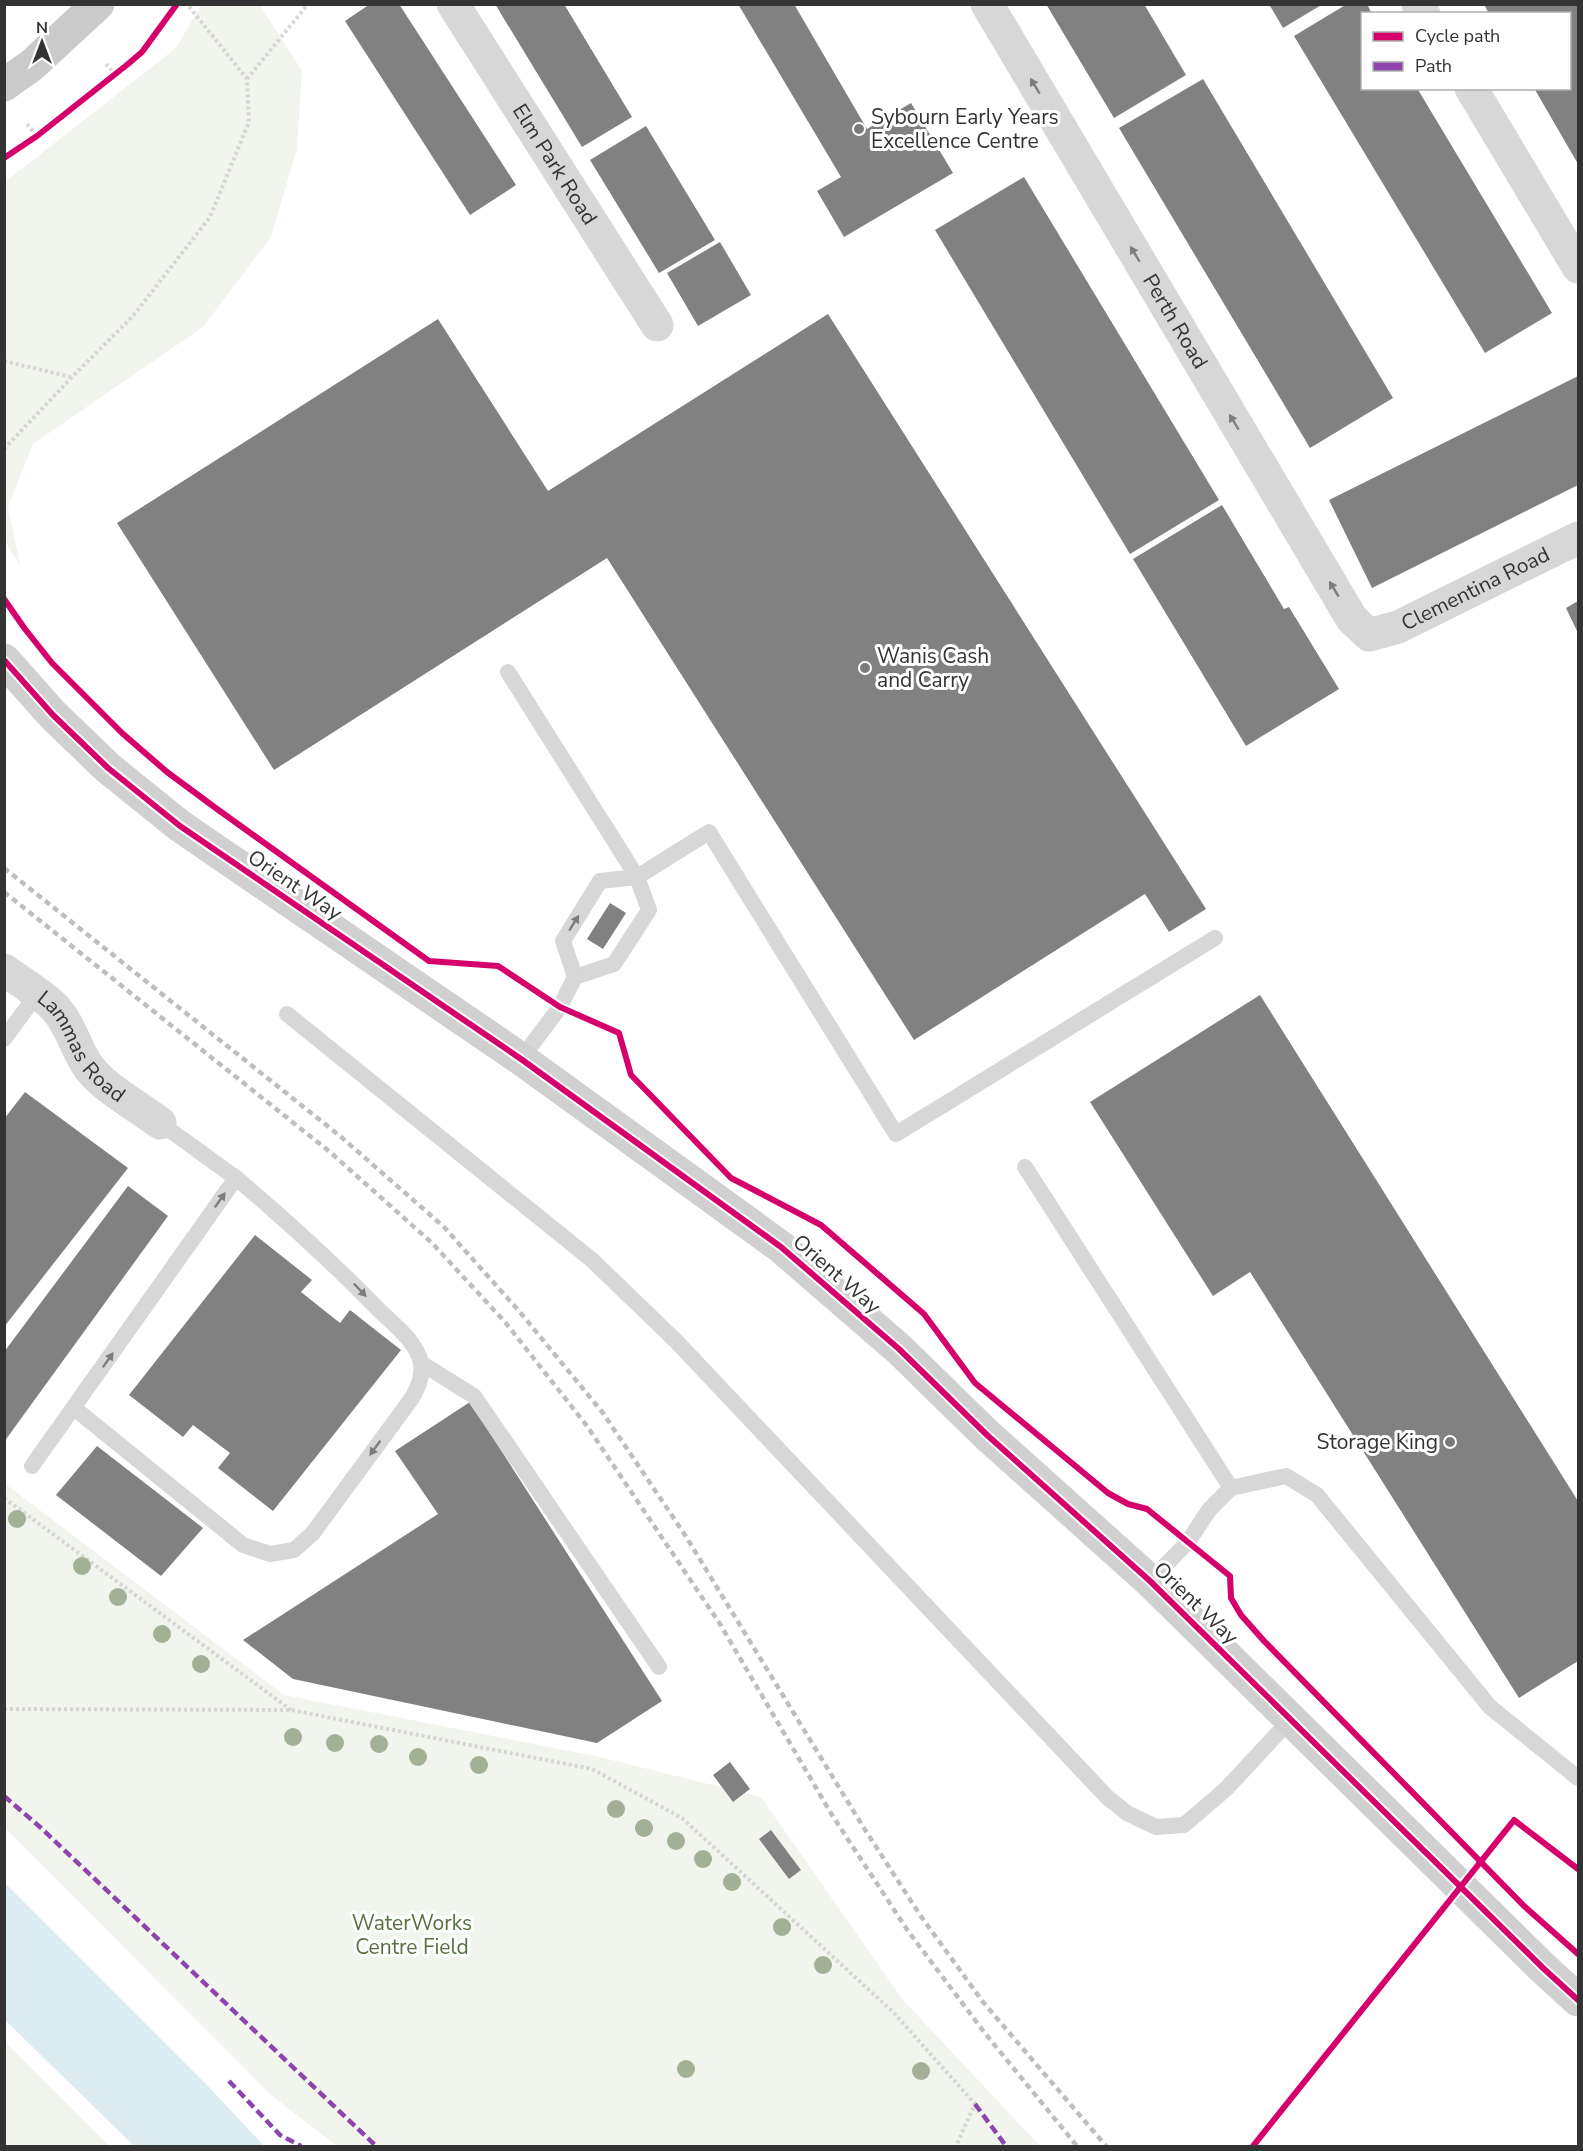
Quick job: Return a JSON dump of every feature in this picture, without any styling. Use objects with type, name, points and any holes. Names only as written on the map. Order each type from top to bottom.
[{"type":"main road","points":[[4,85],[32,65],[98,4]]},
{"type":"street","name":"Elm Park Road","points":[[453,4],[657,325]]},
{"type":"street","name":"Perth Road","points":[[987,4],[1352,618],[1370,635]]},
{"type":"street","points":[[1472,90],[1578,267]]},
{"type":"street","name":"Clementina Road","points":[[1370,635],[1398,627],[1578,538]]},
{"type":"street","name":"Orient Way","points":[[4,660],[53,715],[108,768],[180,826],[521,1059],[781,1247],[899,1349],[987,1435],[1150,1581],[1578,2000]]},
{"type":"street","name":"Lammas Road","points":[[4,970],[56,1008],[91,1070],[160,1123]]},
{"type":"lane","points":[[508,672],[637,877],[649,910],[614,964],[575,977]]},
{"type":"lane","points":[[521,1059],[560,1007],[575,977],[563,941],[600,881],[637,877],[709,832],[896,1134],[1215,938]]},
{"type":"lane","points":[[4,1039],[37,994]]},
{"type":"lane","points":[[287,1014],[592,1260],[676,1341],[974,1659],[1107,1797],[1127,1813],[1155,1827],[1184,1825],[1226,1789],[1291,1719]]},
{"type":"lane","points":[[74,1407],[243,1545],[270,1554],[294,1550],[313,1533],[412,1398],[421,1382],[421,1363],[412,1344],[339,1269],[298,1230],[236,1178],[160,1123]]},
{"type":"lane","points":[[1026,1167],[1231,1488]]},
{"type":"lane","points":[[32,1466],[236,1178]]},
{"type":"lane","points":[[421,1363],[474,1396],[659,1667]]},
{"type":"lane","points":[[1150,1581],[1188,1542],[1209,1510],[1231,1488],[1286,1476],[1317,1495],[1490,1707],[1578,1779]]},
{"type":"path","points":[[4,449],[133,316],[210,217],[249,122],[247,79],[187,4]]},
{"type":"path","points":[[247,79],[308,4]]},
{"type":"path","points":[[106,64],[114,74]]},
{"type":"path","points":[[106,81],[121,69]]},
{"type":"path","points":[[27,124],[37,135]]},
{"type":"path","points":[[29,141],[45,129]]},
{"type":"path","points":[[4,361],[72,377]]},
{"type":"path","points":[[4,1498],[291,1710]]},
{"type":"path","points":[[4,1709],[291,1710],[592,1769],[682,1818],[894,2012],[975,2104],[956,2146]]},
{"type":"path","points":[[1474,1856],[1480,1866],[1514,1820],[1569,1862]]},
{"type":"path","points":[[1253,2146],[1439,1913]]},
{"type":"green space","points":[[201,5],[260,5],[302,71],[297,149],[271,237],[203,327],[33,444],[8,507],[20,565],[4,540],[5,182],[176,48]]},
{"type":"green space","name":"WaterWorks Centre Field","points":[[4,1483],[284,1695],[595,1756],[761,1797],[903,2000],[1040,2146],[337,2146],[271,2095],[5,1828]]},
{"type":"green space","points":[[5,2042],[109,2146],[5,2146]]},
{"type":"shaded area","points":[[4,1882],[207,2085],[264,2146],[134,2146],[5,2020]]},
{"type":"building","points":[[370,4],[399,4],[516,185],[470,215],[345,21]]},
{"type":"building","points":[[495,4],[564,4],[632,117],[582,147]]},
{"type":"building","points":[[738,4],[794,4],[867,129],[911,103],[953,173],[844,237],[817,191],[841,177]]},
{"type":"building","points":[[1046,4],[1144,4],[1186,75],[1114,118]]},
{"type":"building","points":[[1269,4],[1323,4],[1283,28]]},
{"type":"building","points":[[1347,4],[1367,4],[1371,12],[1361,12],[1361,90],[1418,90],[1552,313],[1485,353],[1294,36]]},
{"type":"building","points":[[1484,4],[1578,4],[1578,164],[1535,90],[1571,90],[1571,12],[1488,12]]},
{"type":"building","points":[[1203,79],[1393,398],[1310,448],[1119,128]]},
{"type":"building","points":[[646,126],[715,240],[659,273],[590,160]]},
{"type":"building","points":[[1024,177],[1219,500],[1130,554],[935,230]]},
{"type":"building","points":[[720,242],[751,295],[698,326],[667,273]]},
{"type":"building","name":"Wanis Cash and Carry","points":[[828,314],[1206,909],[1169,932],[1145,894],[914,1040],[607,558],[274,770],[117,523],[438,319],[548,491]]},
{"type":"building","points":[[1578,376],[1578,485],[1372,588],[1329,500]]},
{"type":"building","points":[[1222,505],[1284,609],[1289,607],[1339,689],[1246,746],[1133,559]]},
{"type":"building","points":[[1578,601],[1578,633],[1566,608]]},
{"type":"building","points":[[610,903],[626,913],[603,949],[587,939]]},
{"type":"building","points":[[1260,995],[1578,1501],[1578,1661],[1519,1698],[1250,1272],[1213,1296],[1090,1102]]},
{"type":"building","points":[[25,1092],[128,1168],[4,1327],[4,1119]]},
{"type":"building","points":[[128,1186],[168,1216],[4,1442],[4,1352]]},
{"type":"building","points":[[255,1235],[312,1280],[301,1292],[340,1323],[350,1310],[401,1350],[273,1511],[218,1468],[230,1453],[193,1425],[183,1437],[129,1395]]},
{"type":"building","points":[[470,1402],[662,1701],[597,1743],[293,1679],[243,1640],[438,1514],[395,1451]]},
{"type":"building","points":[[97,1446],[203,1528],[161,1576],[56,1495]]},
{"type":"building","points":[[730,1762],[750,1789],[733,1802],[713,1775]]},
{"type":"building","points":[[771,1830],[801,1870],[789,1879],[759,1839]]},
{"type":"railway","points":[[4,868],[340,1136],[444,1227],[519,1311],[603,1413],[685,1535],[862,1825],[920,1915],[983,2002],[1106,2146]]},
{"type":"railway","points":[[4,892],[330,1152],[432,1243],[505,1322],[587,1426],[720,1624],[832,1815],[908,1931],[984,2032],[1077,2146]]},
{"type":"marked path","points":[[4,1796],[40,1827],[376,2146]]},
{"type":"marked path","points":[[229,2081],[280,2135],[301,2146]]},
{"type":"marked path","points":[[975,2104],[1006,2146]]},
{"type":"cycle path","points":[[4,158],[37,136],[142,52],[177,4]]},
{"type":"cycle path","points":[[4,599],[52,663],[122,733],[167,772],[429,961],[498,966],[560,1007],[619,1033],[631,1075],[731,1178],[821,1225],[924,1314],[975,1383],[1108,1493],[1128,1504],[1147,1509],[1230,1576],[1231,1598],[1241,1615],[1264,1641],[1524,1906],[1578,1954]]},
{"type":"cycle path","points":[[4,660],[53,715],[108,768],[180,826],[521,1059],[781,1247],[899,1349],[987,1435],[1150,1581],[1578,2000]]},
{"type":"cycle path","points":[[1253,2146],[1514,1820],[1578,1869]]},
{"type":"place","name":"Sybourn Early Years Excellence Centre","points":[[859,129]]},
{"type":"place","name":"Wanis Cash and Carry","points":[[865,668]]},
{"type":"place","name":"Storage King","points":[[1450,1442]]}]
